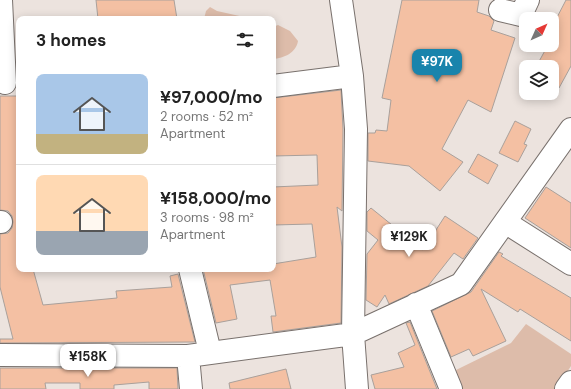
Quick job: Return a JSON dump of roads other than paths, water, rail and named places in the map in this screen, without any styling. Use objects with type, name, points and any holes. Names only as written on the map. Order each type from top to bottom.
[{"type":"street","points":[[1,0],[8,84]]},
{"type":"street","points":[[341,0],[352,76],[356,129],[353,334],[356,389]]},
{"type":"street","points":[[500,10],[521,15],[528,0]]},
{"type":"street","points":[[276,86],[352,76]]},
{"type":"street","points":[[0,355],[188,356],[353,334],[461,284],[571,128]]},
{"type":"street","points":[[505,222],[571,264]]},
{"type":"street","points":[[191,272],[210,352]]},
{"type":"street","points":[[416,304],[451,389]]},
{"type":"street","points":[[188,356],[192,389]]},
{"type":"street","points":[[566,389],[571,382]]}]
